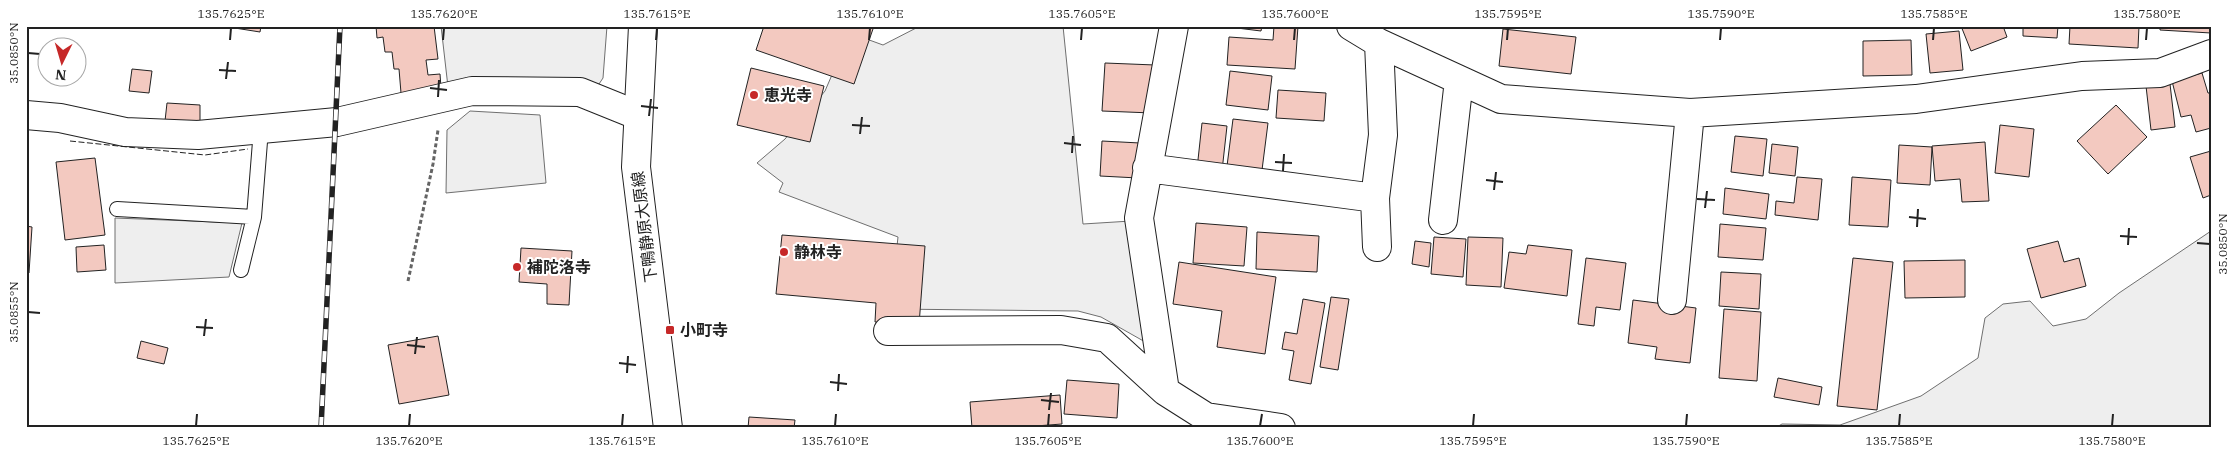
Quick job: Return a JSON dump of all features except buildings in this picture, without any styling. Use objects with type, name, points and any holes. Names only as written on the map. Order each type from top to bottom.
[{"type":"street","name":"下鴨静原大原線","points":[[643,26],[637,115],[636,167],[668,428]]},
{"type":"street","points":[[1165,391],[1139,218],[1174,26]]},
{"type":"street","points":[[1351,26],[1379,43],[1501,99],[1690,113],[1916,100],[2082,76],[2160,73],[2211,54]]},
{"type":"street","points":[[1377,246],[1375,198],[1383,135],[1379,43]]},
{"type":"street","points":[[1443,220],[1459,80]]},
{"type":"street","points":[[26,115],[60,118],[125,132],[198,135],[337,122],[472,91],[580,92],[637,115]]},
{"type":"street","points":[[1672,300],[1690,113]]},
{"type":"street","points":[[1147,168],[1375,198]]},
{"type":"street","points":[[888,331],[1061,330],[1107,338],[1165,391],[1206,418],[1281,428]]},
{"type":"lane","points":[[241,270],[254,217],[261,129]]},
{"type":"lane","points":[[117,209],[254,217]]},
{"type":"path","points":[[408,281],[433,164],[442,97]]},
{"type":"shaded area","points":[[441,26],[607,26],[603,78],[599,84],[588,87],[448,87]]},
{"type":"shaded area","points":[[920,26],[1063,26],[1083,224],[1131,221],[1147,343],[1101,317],[1078,311],[890,309],[898,237],[779,192],[783,183],[757,163],[785,139],[825,91],[850,33],[883,45]]},
{"type":"shaded area","points":[[470,111],[540,115],[546,183],[446,193],[447,130]]},
{"type":"shaded area","points":[[115,218],[242,223],[229,277],[115,283]]},
{"type":"shaded area","points":[[2211,231],[2211,428],[1775,428],[1782,424],[1840,425],[1921,396],[1978,358],[1985,318],[2003,304],[2030,301],[2053,326],[2086,319],[2119,293]]},
{"type":"railway","points":[[321,428],[340,26]]},
{"type":"fence","points":[[70,141],[205,155],[248,149]]},
{"type":"place","name":"恵光寺","points":[[754,95]]},
{"type":"place","name":"静林寺","points":[[784,252]]},
{"type":"place","name":"補陀洛寺","points":[[517,267]]},
{"type":"place","name":"小町寺","points":[[670,330]]}]
